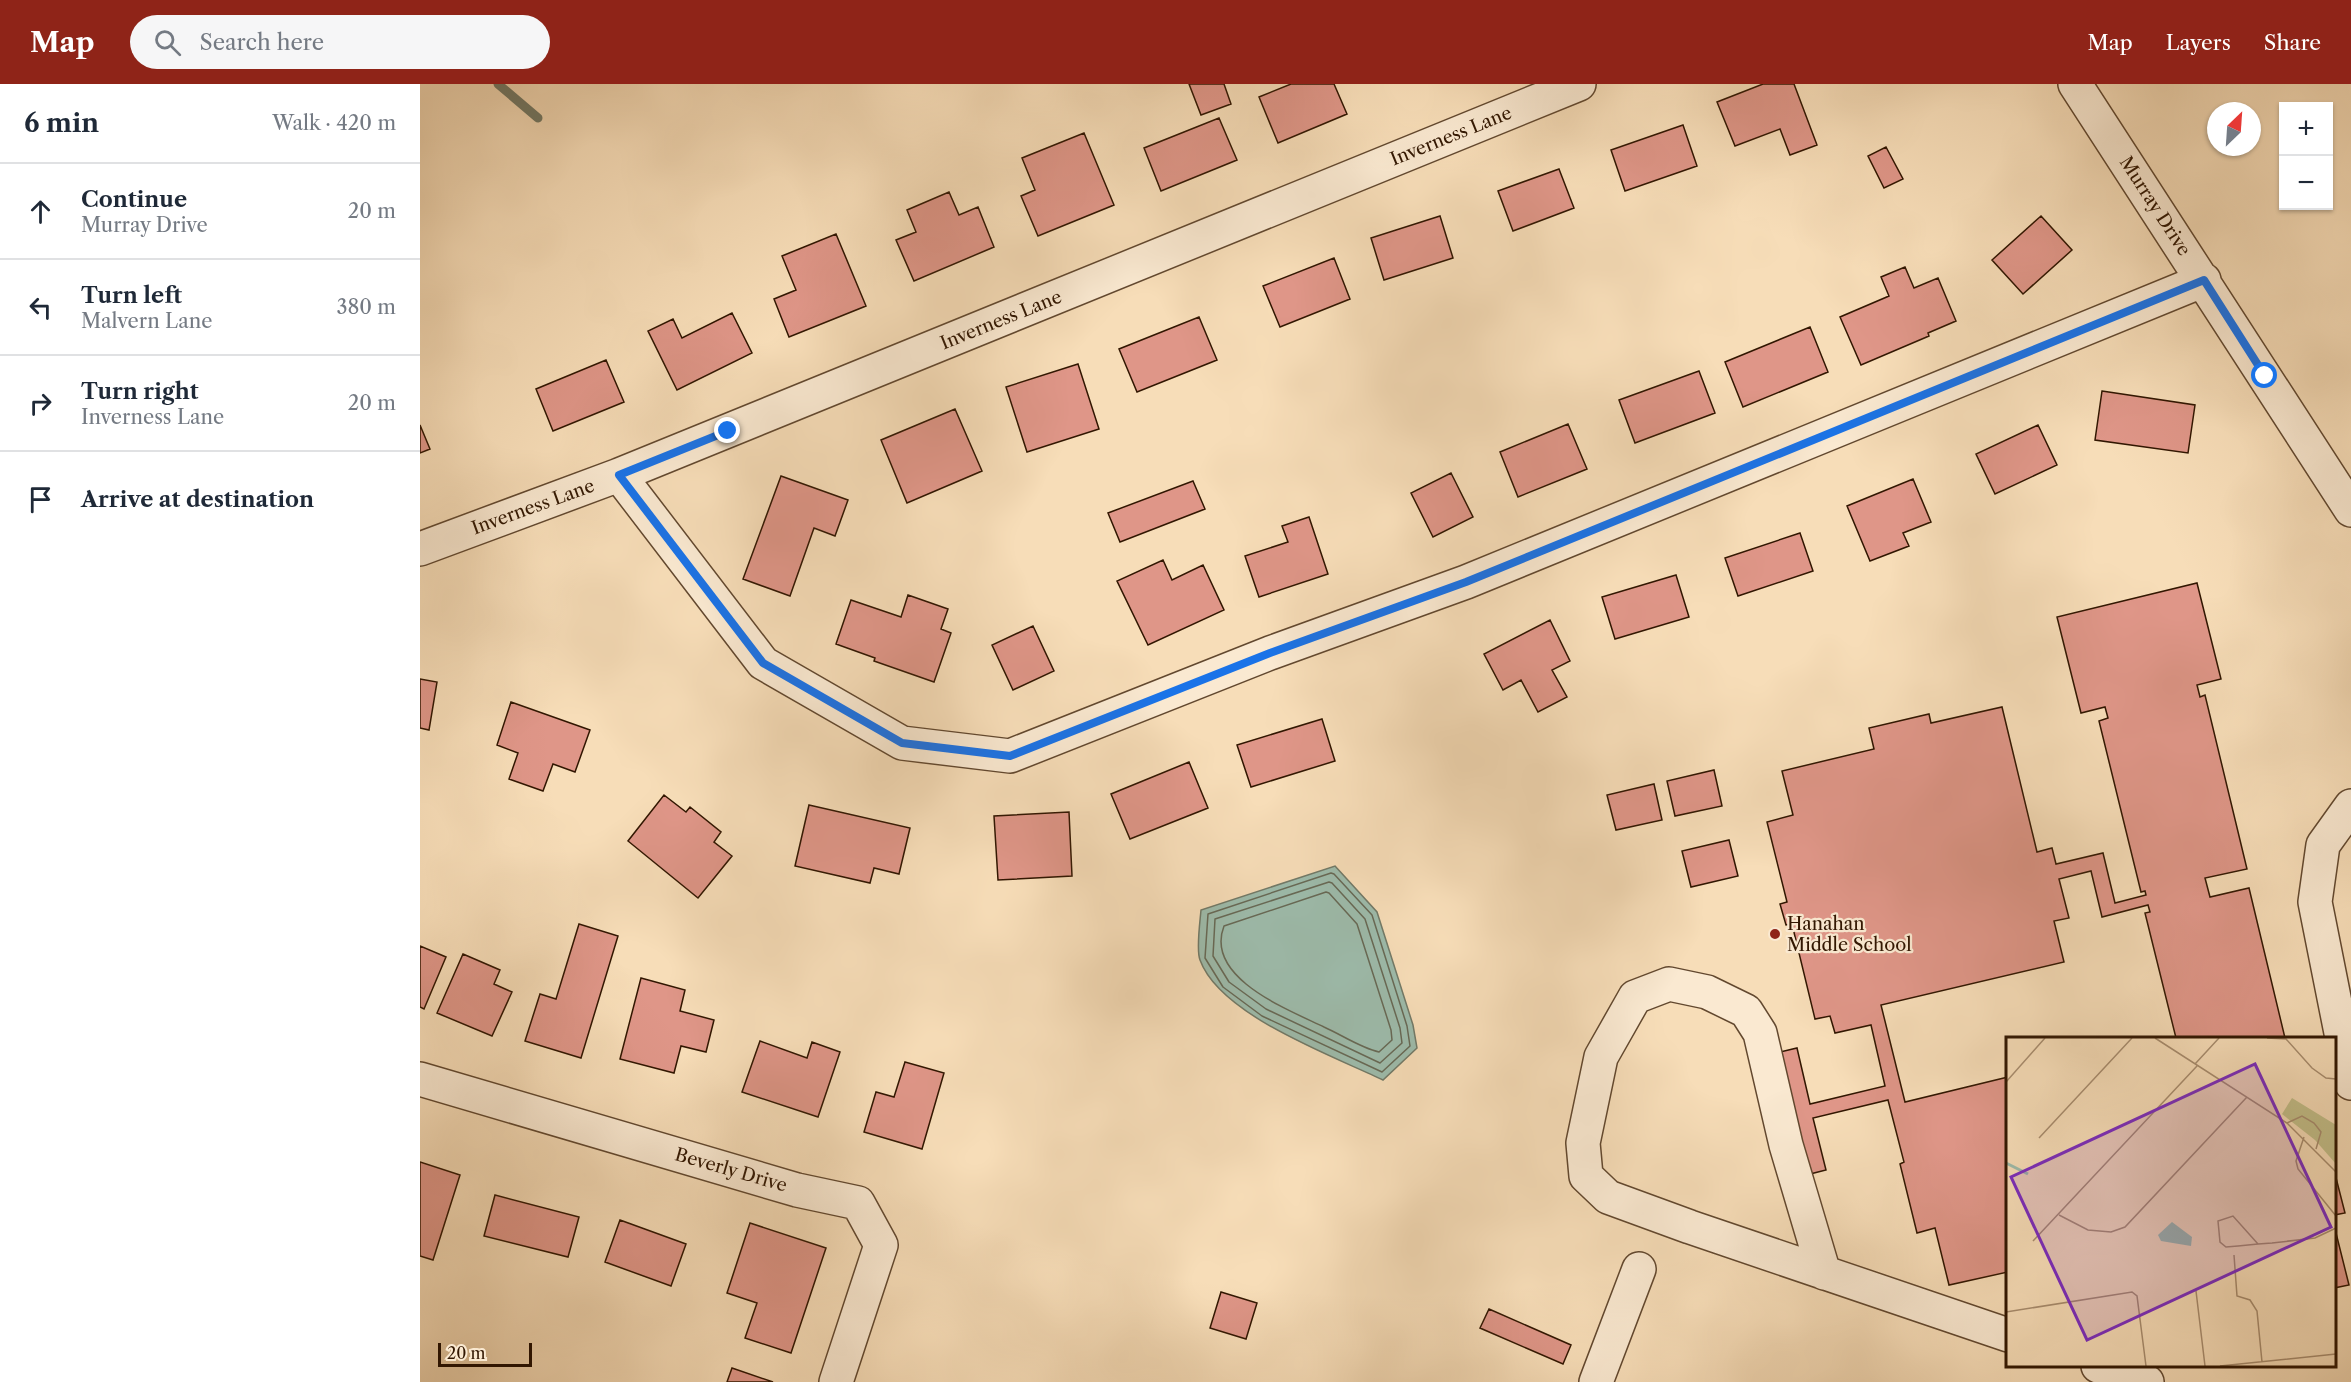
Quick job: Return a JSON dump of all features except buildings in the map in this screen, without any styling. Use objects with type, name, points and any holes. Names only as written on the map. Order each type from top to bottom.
[{"type":"street","name":"Inverness Lane","points":[[420,549],[619,475],[1580,84]]},
{"type":"street","name":"Murray Drive","points":[[2074,84],[2204,280],[2351,510]]},
{"type":"street","points":[[619,475],[763,663],[902,743],[1010,756],[1270,653],[1466,582],[2204,280]]},
{"type":"street","points":[[2351,806],[2323,845],[2315,902],[2351,1083]]},
{"type":"street","points":[[1824,1273],[1786,1145],[1760,1033],[1746,1011],[1707,992],[1669,984],[1635,997],[1601,1057],[1583,1143],[1586,1176],[1608,1197],[1824,1273],[2006,1335]]},
{"type":"street","name":"Beverly Drive","points":[[420,1078],[797,1190],[858,1203],[881,1245],[836,1382]]},
{"type":"street","points":[[1596,1382],[1639,1269]]},
{"type":"street","points":[[2104,1367],[2147,1382]]},
{"type":"water","points":[[1335,866],[1377,912],[1413,1025],[1417,1048],[1383,1080],[1308,1046],[1253,1016],[1211,980],[1200,960],[1198,950],[1201,910]]},
{"type":"waterway","points":[[498,84],[538,118]]},
{"type":"place","name":"Hanahan Middle School","points":[[1775,934]]},
{"type":"route","points":[[728,431],[619,475],[763,663],[902,743],[1010,756],[1270,653],[1466,582],[2204,280],[2265,376]]}]
